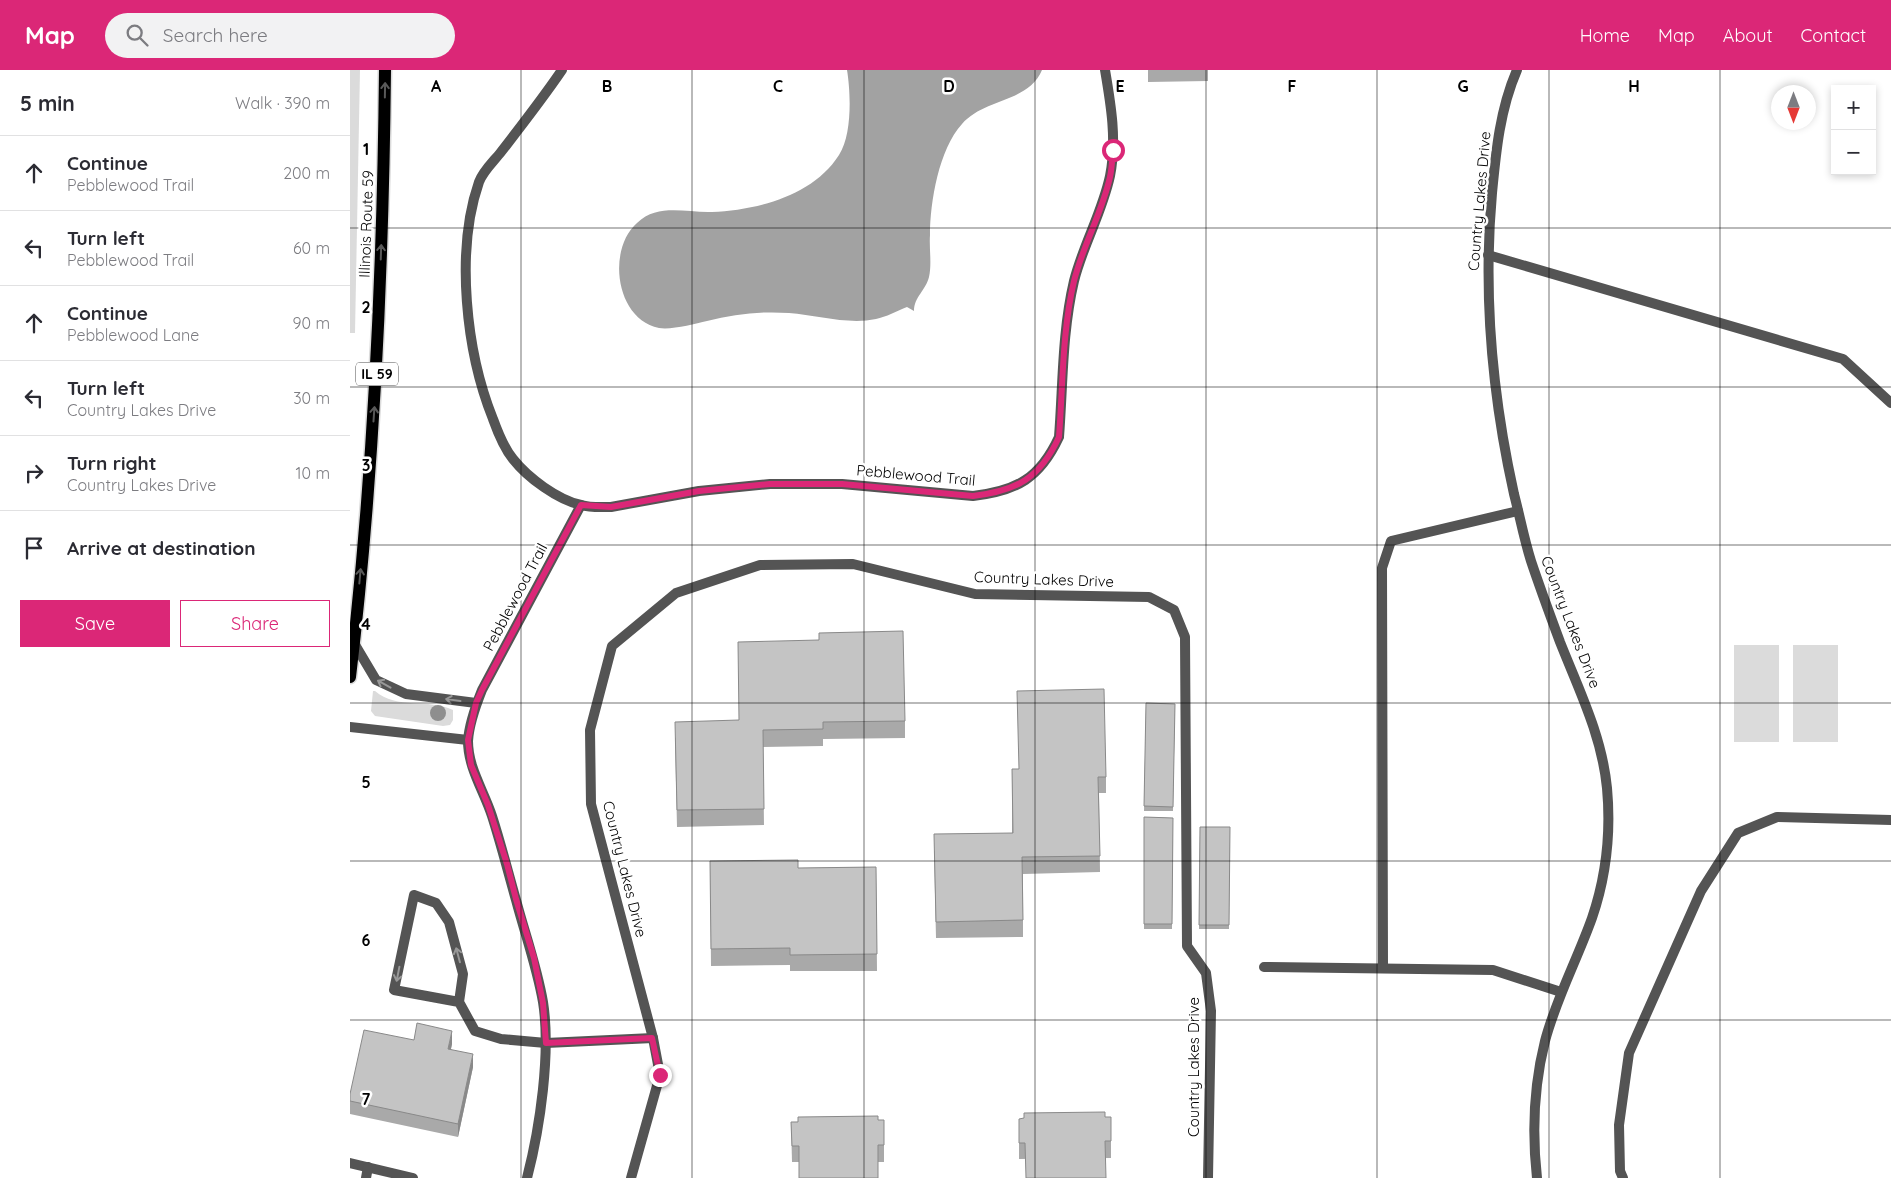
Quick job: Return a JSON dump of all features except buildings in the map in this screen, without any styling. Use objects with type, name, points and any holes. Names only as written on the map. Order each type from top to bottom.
[{"type":"main road","name":"Illinois Route 59","points":[[350,677],[371,456],[378,358],[385,70]]},
{"type":"street","name":"Pebblewood Trail","points":[[562,70],[480,179],[473,201],[469,228],[466,268],[468,315],[475,361],[485,397],[504,444],[513,459],[556,496],[581,505],[611,507],[699,491],[770,484],[842,484],[973,496],[992,494],[1017,486],[1037,471],[1052,452],[1059,437],[1068,314],[1083,250],[1101,206],[1110,176],[1113,142],[1110,101],[1105,70]]},
{"type":"street","name":"Country Lakes Drive","points":[[1517,70],[1505,103],[1496,152],[1487,271],[1492,365],[1506,459],[1534,569],[1596,733],[1603,761],[1607,790],[1608,832],[1605,865],[1591,920],[1561,992],[1545,1041],[1538,1078],[1534,1141],[1537,1178]]},
{"type":"street","points":[[1488,255],[1843,359],[1891,403]]},
{"type":"street","name":"Pebblewood Trail","points":[[526,1178],[535,1146],[546,1043],[543,1003],[534,958],[499,839],[488,805],[471,765],[468,740],[476,703],[482,690],[581,505]]},
{"type":"street","points":[[1383,968],[1382,568],[1391,541],[1518,511]]},
{"type":"street","name":"Country Lakes Drive","points":[[631,1178],[660,1075],[591,804],[590,730],[612,646],[676,593],[760,565],[853,564],[975,594],[1149,597],[1174,610],[1185,637],[1187,946],[1206,973],[1211,1011],[1208,1178]]},
{"type":"street","points":[[354,643],[376,680],[398,691],[406,694],[476,703]]},
{"type":"street","points":[[350,727],[468,740]]},
{"type":"street","points":[[1623,1178],[1620,1171],[1619,1125],[1629,1053],[1701,891],[1738,833],[1777,817],[1891,820]]},
{"type":"street","points":[[459,1002],[394,990],[414,894],[436,904],[449,922],[463,974],[459,1002],[475,1031],[501,1039],[546,1043],[652,1038]]},
{"type":"street","points":[[1264,967],[1494,970],[1561,992]]},
{"type":"street","points":[[350,1162],[413,1178]]},
{"type":"street","points":[[366,1178],[368,1167]]},
{"type":"shaded area","points":[[350,70],[360,70],[355,333],[350,333]]},
{"type":"shaded area","points":[[847,70],[1042,70],[1027,89],[982,109],[971,116],[962,124],[947,147],[937,176],[934,192],[930,222],[929,277],[916,302],[914,311],[907,307],[884,317],[865,321],[768,312],[737,315],[670,328],[659,328],[644,322],[633,311],[625,298],[620,282],[619,265],[622,249],[628,235],[637,223],[645,217],[663,211],[729,211],[765,204],[799,191],[815,181],[839,155],[846,137],[850,102]]},
{"type":"shaded area","points":[[1734,645],[1779,645],[1779,742],[1734,742]]},
{"type":"shaded area","points":[[1793,645],[1838,645],[1838,742],[1793,742]]},
{"type":"shaded area","points":[[373,691],[393,700],[433,705],[453,710],[453,720],[450,725],[443,726],[375,716],[371,711]]},
{"type":"route","points":[[660,1075],[652,1038],[546,1043],[543,1003],[534,958],[488,805],[471,765],[468,740],[476,703],[482,690],[581,505],[611,507],[699,491],[770,484],[842,484],[973,496],[992,494],[1017,486],[1037,471],[1052,452],[1059,437],[1066,323],[1074,281],[1083,250],[1101,206],[1110,176],[1113,150]]}]
